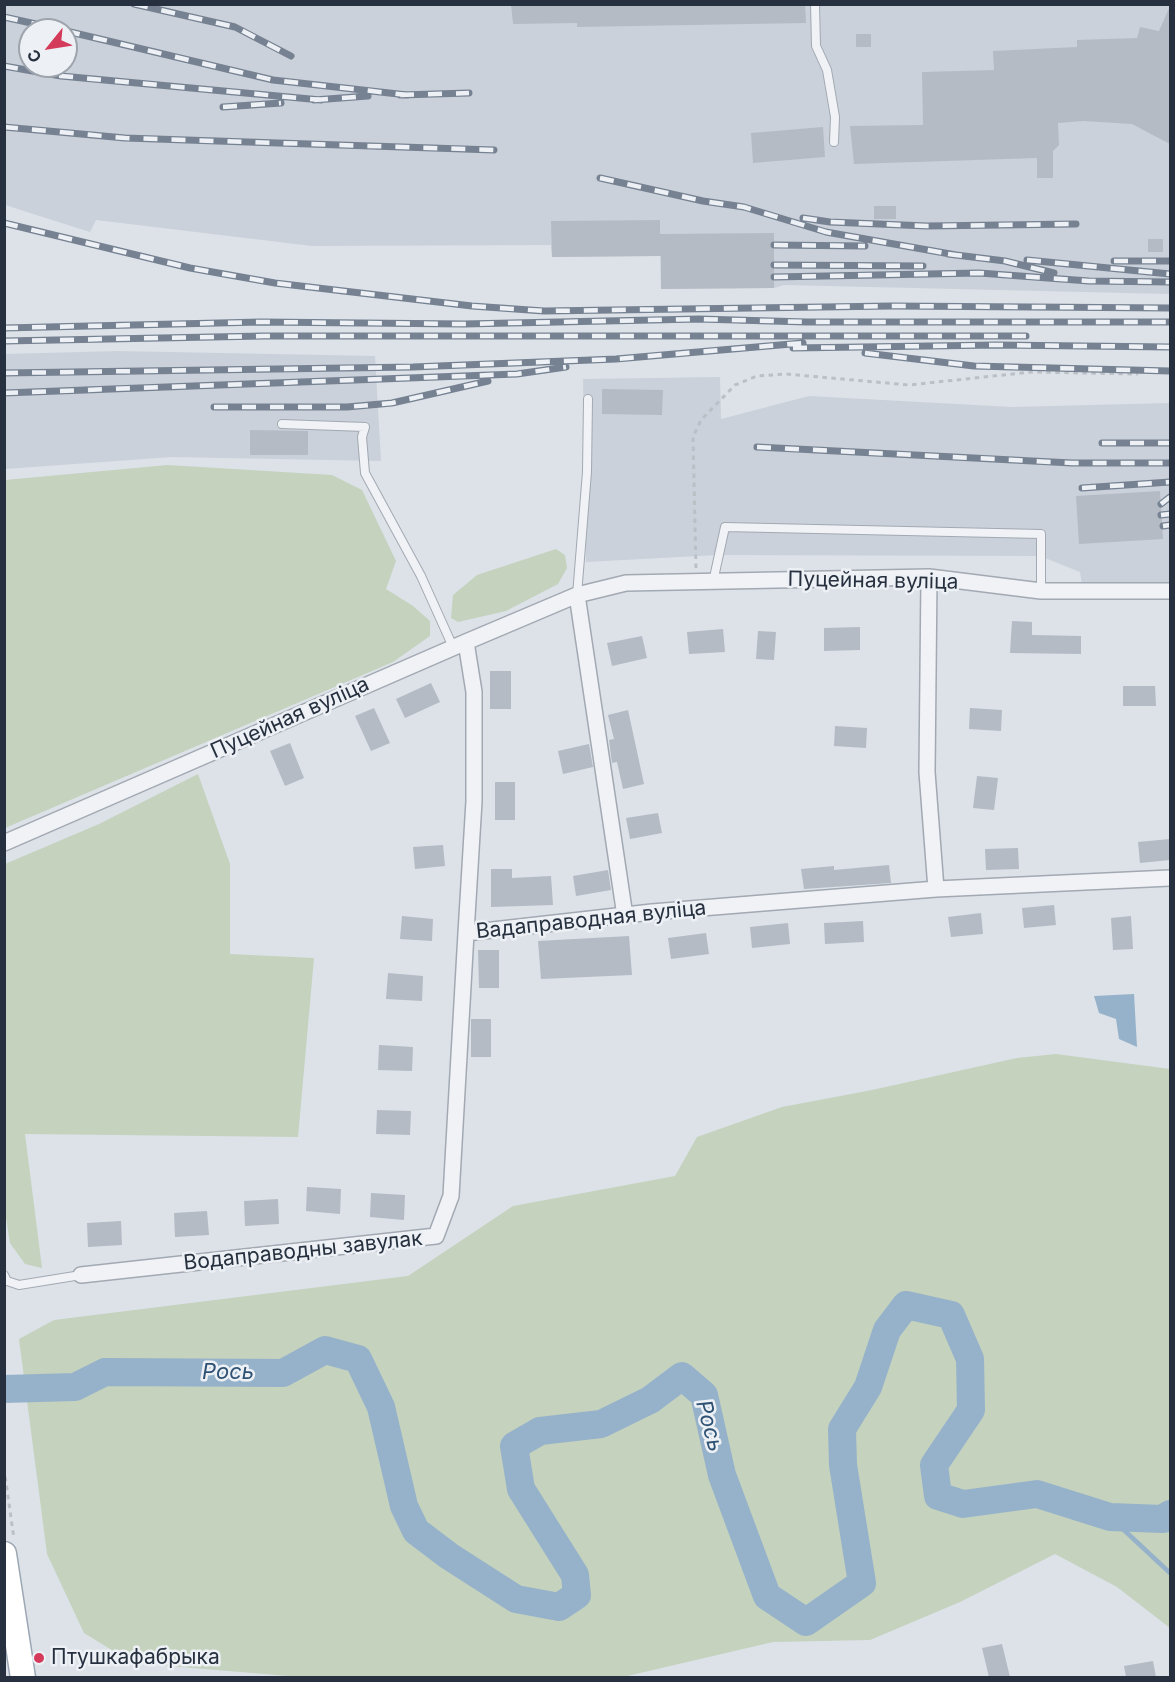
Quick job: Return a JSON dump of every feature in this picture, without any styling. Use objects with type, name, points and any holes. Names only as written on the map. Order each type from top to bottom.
[{"type":"main road","points":[[4,1554],[23,1677]]},
{"type":"street","name":"Пуцейная вуліца","points":[[4,843],[459,645],[577,596],[626,583],[929,578],[1041,591],[1170,591]]},
{"type":"street","points":[[929,578],[927,772],[936,889]]},
{"type":"street","points":[[577,596],[625,915]]},
{"type":"street","name":"Вадаправодная вуліца","points":[[459,645],[474,692],[474,801],[466,933],[625,915],[936,889],[1170,878]]},
{"type":"street","name":"Водаправодны завулак","points":[[81,1275],[436,1236],[451,1196],[466,933]]},
{"type":"lane","points":[[815,4],[816,46],[827,70],[835,117],[834,142]]},
{"type":"lane","points":[[577,596],[586,472],[588,399]]},
{"type":"lane","points":[[282,424],[365,427],[362,437],[365,473],[459,645]]},
{"type":"lane","points":[[713,582],[725,527],[1041,534],[1041,591]]},
{"type":"lane","points":[[4,1275],[7,1281],[19,1285],[81,1275]]},
{"type":"path","points":[[696,582],[693,437],[700,420],[735,385],[757,376],[786,374],[909,385],[1031,372],[1138,374]]},
{"type":"path","points":[[4,1468],[8,1494]]},
{"type":"shaded area","points":[[5,5],[1170,5],[1170,294],[784,285],[774,288],[661,289],[660,256],[552,257],[551,245],[312,246],[96,220],[90,232],[5,205]]},
{"type":"shaded area","points":[[118,351],[375,356],[381,461],[172,457],[5,469],[5,354]]},
{"type":"shaded area","points":[[720,377],[721,419],[809,396],[1012,407],[1170,403],[1170,583],[1082,585],[1080,572],[1040,556],[717,555],[586,562],[583,379]]},
{"type":"green space","points":[[168,465],[332,475],[362,490],[396,561],[386,589],[413,606],[430,621],[430,636],[393,662],[5,828],[5,480]]},
{"type":"green space","points":[[556,549],[565,555],[567,568],[558,584],[506,611],[458,622],[451,618],[453,595],[477,575]]},
{"type":"green space","points":[[198,774],[230,864],[230,954],[314,958],[298,1137],[25,1134],[42,1268],[25,1264],[10,1243],[5,1212],[5,864],[99,824]]},
{"type":"green space","points":[[1056,1054],[1170,1069],[1170,1628],[1117,1587],[1055,1554],[960,1602],[870,1640],[773,1642],[623,1677],[312,1678],[133,1663],[84,1633],[47,1554],[19,1339],[54,1320],[408,1276],[513,1206],[675,1176],[697,1137],[782,1107],[1017,1058]]},
{"type":"water","points":[[1134,994],[1137,1047],[1119,1039],[1116,1019],[1099,1013],[1094,996]]},
{"type":"building","points":[[511,4],[805,4],[806,23],[577,27],[577,23],[513,24]]},
{"type":"building","points":[[1170,6],[1170,144],[1132,124],[1083,121],[1058,123],[1059,145],[1053,151],[1053,178],[1037,178],[1037,158],[854,164],[850,126],[923,125],[922,72],[994,70],[993,51],[1077,47],[1077,40],[1137,38],[1140,27],[1159,31]]},
{"type":"building","points":[[856,34],[871,34],[871,47],[856,47]]},
{"type":"building","points":[[823,127],[825,157],[753,163],[751,133]]},
{"type":"building","points":[[874,206],[896,206],[896,219],[874,219]]},
{"type":"building","points":[[660,220],[660,234],[774,233],[774,288],[661,289],[661,256],[552,257],[551,221]]},
{"type":"building","points":[[1148,239],[1163,239],[1163,252],[1148,252]]},
{"type":"building","points":[[602,389],[663,390],[662,415],[602,414]]},
{"type":"building","points":[[250,430],[308,431],[308,455],[250,455]]},
{"type":"building","points":[[1160,491],[1163,539],[1079,544],[1076,496]]},
{"type":"building","points":[[1012,621],[1032,622],[1032,635],[1081,636],[1081,654],[1010,653]]},
{"type":"building","points":[[860,627],[860,650],[824,651],[824,628]]},
{"type":"building","points":[[723,629],[725,652],[689,654],[687,632]]},
{"type":"building","points":[[758,631],[776,632],[774,660],[756,659]]},
{"type":"building","points":[[642,636],[647,658],[612,666],[607,643]]},
{"type":"building","points":[[490,671],[511,671],[511,709],[490,709]]},
{"type":"building","points":[[431,683],[440,702],[405,718],[396,699]]},
{"type":"building","points":[[1123,686],[1155,686],[1156,706],[1123,706]]},
{"type":"building","points":[[374,708],[390,743],[371,751],[355,716]]},
{"type":"building","points":[[970,708],[1002,710],[1001,731],[969,729]]},
{"type":"building","points":[[628,710],[644,784],[623,789],[617,762],[612,763],[609,740],[614,739],[608,715]]},
{"type":"building","points":[[835,726],[867,728],[866,748],[834,746]]},
{"type":"building","points":[[290,743],[304,778],[285,786],[270,751]]},
{"type":"building","points":[[589,744],[593,767],[563,774],[558,751]]},
{"type":"building","points":[[977,776],[998,778],[994,810],[973,808]]},
{"type":"building","points":[[495,782],[515,782],[515,820],[495,820]]},
{"type":"building","points":[[658,813],[662,833],[630,839],[626,818]]},
{"type":"building","points":[[1170,839],[1170,860],[1140,863],[1138,842]]},
{"type":"building","points":[[443,845],[445,866],[415,869],[413,847]]},
{"type":"building","points":[[1018,848],[1019,869],[986,870],[985,849]]},
{"type":"building","points":[[889,865],[891,883],[804,889],[801,869],[834,866],[834,870]]},
{"type":"building","points":[[491,869],[512,869],[512,878],[551,876],[553,905],[491,907]]},
{"type":"building","points":[[608,870],[611,890],[576,896],[573,876]]},
{"type":"building","points":[[1054,905],[1056,925],[1024,928],[1022,908]]},
{"type":"building","points":[[981,913],[983,934],[951,937],[948,917]]},
{"type":"building","points":[[402,916],[433,919],[432,941],[400,939]]},
{"type":"building","points":[[1131,916],[1133,949],[1113,950],[1111,918]]},
{"type":"building","points":[[863,921],[864,942],[825,944],[824,923]]},
{"type":"building","points":[[788,923],[790,944],[752,948],[750,927]]},
{"type":"building","points":[[706,933],[709,954],[671,959],[668,938]]},
{"type":"building","points":[[629,936],[632,975],[541,979],[538,941]]},
{"type":"building","points":[[478,950],[499,950],[499,988],[479,988]]},
{"type":"building","points":[[388,973],[423,976],[422,1001],[386,999]]},
{"type":"building","points":[[471,1019],[491,1019],[491,1057],[471,1057]]},
{"type":"building","points":[[379,1045],[413,1047],[412,1071],[378,1070]]},
{"type":"building","points":[[377,1110],[411,1111],[410,1135],[376,1134]]},
{"type":"building","points":[[307,1187],[341,1189],[340,1214],[306,1211]]},
{"type":"building","points":[[371,1193],[405,1195],[404,1220],[370,1217]]},
{"type":"building","points":[[278,1199],[279,1224],[245,1226],[244,1201]]},
{"type":"building","points":[[207,1211],[209,1235],[175,1237],[174,1213]]},
{"type":"building","points":[[121,1221],[122,1245],[88,1247],[87,1223]]},
{"type":"building","points":[[1002,1644],[1010,1677],[989,1677],[982,1648]]},
{"type":"building","points":[[1153,1661],[1156,1677],[1126,1677],[1124,1666]]},
{"type":"waterway","name":"Рось","points":[[4,1389],[75,1387],[105,1372],[283,1373],[325,1350],[358,1359],[381,1407],[404,1506],[416,1531],[449,1556],[516,1599],[559,1607],[577,1595],[575,1575],[521,1489],[514,1446],[540,1431],[601,1424],[650,1400],[682,1376],[704,1395],[722,1475],[767,1596],[806,1622],[862,1583],[843,1465],[842,1429],[868,1387],[887,1330],[906,1305],[951,1315],[970,1359],[971,1410],[934,1465],[938,1496],[963,1504],[1037,1494],[1110,1517],[1163,1519],[1170,1514]]},
{"type":"waterway","points":[[1110,1517],[1170,1573]]},
{"type":"railway","points":[[134,4],[235,27],[291,56]]},
{"type":"railway","points":[[4,17],[18,20]]},
{"type":"railway","points":[[78,34],[273,80],[407,95]]},
{"type":"railway","points":[[4,66],[61,76],[321,100]]},
{"type":"railway","points":[[400,95],[469,93]]},
{"type":"railway","points":[[314,100],[368,96]]},
{"type":"railway","points":[[223,107],[281,103]]},
{"type":"railway","points":[[4,127],[125,138],[494,150]]},
{"type":"railway","points":[[600,178],[703,201],[744,207],[826,232],[956,255]]},
{"type":"railway","points":[[803,218],[830,222],[927,226],[1076,224]]},
{"type":"railway","points":[[4,223],[190,268],[275,283],[472,306],[544,311],[892,306],[1170,308]]},
{"type":"railway","points":[[774,245],[865,246]]},
{"type":"railway","points":[[948,254],[1005,261],[1054,273]]},
{"type":"railway","points":[[1027,260],[1170,274]]},
{"type":"railway","points":[[1114,261],[1170,261]]},
{"type":"railway","points":[[774,265],[923,266]]},
{"type":"railway","points":[[774,277],[979,273],[1089,281],[1170,282]]},
{"type":"railway","points":[[4,328],[261,322],[464,324],[699,319],[807,322],[1170,322]]},
{"type":"railway","points":[[4,341],[264,336],[1026,336]]},
{"type":"railway","points":[[4,373],[413,367],[616,359],[803,343]]},
{"type":"railway","points":[[793,348],[997,345],[1170,347]]},
{"type":"railway","points":[[865,353],[974,366],[1170,371]]},
{"type":"railway","points":[[4,393],[517,374],[566,367]]},
{"type":"railway","points":[[214,407],[347,407],[392,403],[488,381]]},
{"type":"railway","points":[[1102,443],[1170,443]]},
{"type":"railway","points":[[757,447],[1072,463],[1170,463]]},
{"type":"railway","points":[[1082,488],[1170,482]]},
{"type":"railway","points":[[1161,504],[1170,497]]},
{"type":"railway","points":[[1161,515],[1170,514]]},
{"type":"railway","points":[[1163,526],[1170,525]]},
{"type":"place","name":"Птушкафабрыка","points":[[39,1658]]}]
